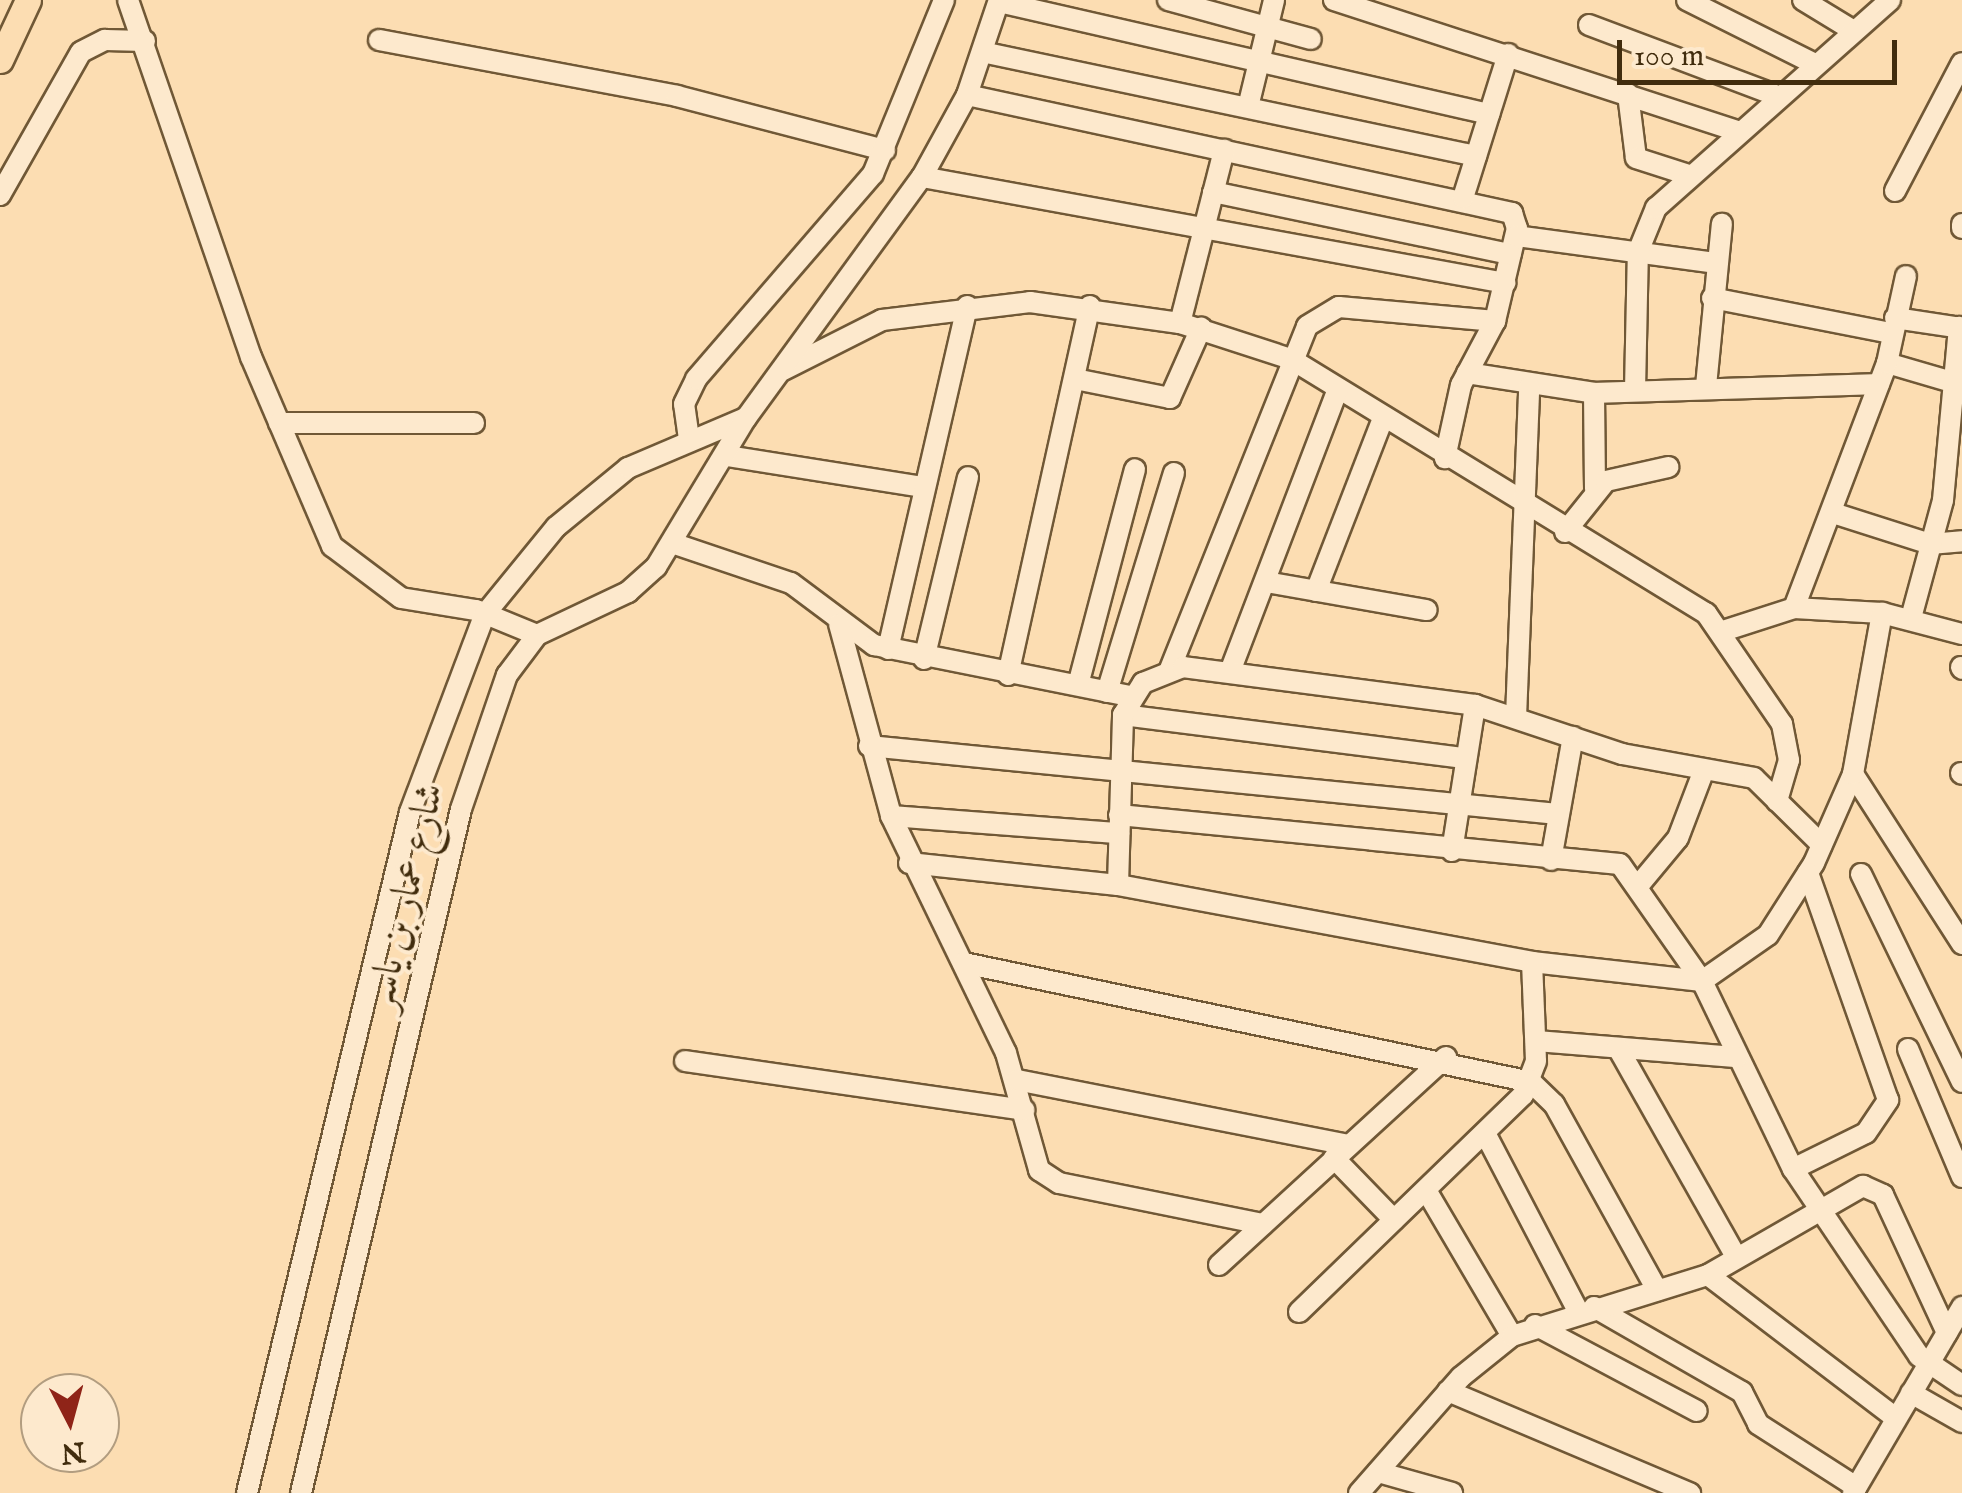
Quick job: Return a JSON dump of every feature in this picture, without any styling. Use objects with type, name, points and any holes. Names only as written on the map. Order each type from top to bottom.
[{"type":"main road","points":[[0,60],[28,0]]},
{"type":"street","points":[[128,0],[280,423],[325,533],[352,568],[402,598],[489,616],[527,631]]},
{"type":"street","points":[[688,439],[687,391],[852,204],[885,150],[944,0]]},
{"type":"street","points":[[1168,0],[1312,38]]},
{"type":"street","points":[[1248,107],[1274,0]]},
{"type":"street","points":[[1334,0],[1736,130]]},
{"type":"street","points":[[1687,0],[1815,64]]},
{"type":"street","points":[[1803,0],[1854,31]]},
{"type":"street","points":[[1635,390],[1638,252],[1656,208],[1736,130],[1890,0]]},
{"type":"street","points":[[999,1],[1489,114]]},
{"type":"street","name":"شارع عمار بن ياسر","points":[[301,1493],[461,809],[506,676],[527,631],[628,592],[674,544],[769,380],[922,176],[967,95],[999,1]]},
{"type":"street","points":[[1590,25],[1778,96]]},
{"type":"street","points":[[0,195],[81,52],[105,40],[145,41]]},
{"type":"street","points":[[378,40],[677,96],[885,150]]},
{"type":"street","points":[[982,52],[1476,156]]},
{"type":"street","points":[[1463,198],[1508,54]]},
{"type":"street","points":[[1895,191],[1954,92],[1962,63]]},
{"type":"street","points":[[1628,94],[1636,158],[1689,174]]},
{"type":"street","points":[[967,95],[1463,198],[1512,213],[1514,245],[1495,321],[1467,373],[1445,458]]},
{"type":"street","points":[[1075,379],[1170,398],[1191,325],[1213,192],[1224,150]]},
{"type":"street","points":[[922,176],[1206,231],[1505,282]]},
{"type":"street","points":[[1213,192],[1514,245],[1638,252],[1716,263]]},
{"type":"street","points":[[1706,386],[1722,224]]},
{"type":"street","points":[[1794,608],[1887,363],[1906,276]]},
{"type":"street","points":[[1712,298],[1893,326],[1960,327],[1958,383],[1930,544],[1911,618]]},
{"type":"street","points":[[888,649],[922,487],[967,306]]},
{"type":"street","points":[[769,380],[882,320],[967,306],[1090,306],[1191,325],[1291,359],[1723,631],[1782,724],[1789,760],[1778,800]]},
{"type":"street","points":[[1008,674],[1090,306]]},
{"type":"street","points":[[1118,885],[1120,767],[1126,706],[1170,669],[1291,359],[1308,326],[1338,308],[1495,321]]},
{"type":"street","points":[[1887,363],[1958,383]]},
{"type":"street","points":[[1467,373],[1528,387],[1594,393],[1706,386],[1879,384]]},
{"type":"street","points":[[1516,717],[1528,506],[1528,387]]},
{"type":"street","points":[[1231,669],[1338,389]]},
{"type":"street","points":[[1565,532],[1595,489],[1594,393]]},
{"type":"street","name":"شارع عمار بن ياسر","points":[[247,1493],[410,812],[489,616],[568,517],[628,468],[688,439],[746,418]]},
{"type":"street","points":[[1316,591],[1383,418]]},
{"type":"street","points":[[280,423],[474,423]]},
{"type":"street","points":[[727,456],[922,487]]},
{"type":"street","points":[[1595,489],[1668,467]]},
{"type":"street","points":[[1078,685],[1135,469]]},
{"type":"street","points":[[1107,692],[1174,473]]},
{"type":"street","points":[[924,659],[968,478]]},
{"type":"street","points":[[1833,512],[1930,544],[1962,541]]},
{"type":"street","points":[[674,544],[791,584],[839,624],[888,649],[924,659],[1078,685],[1107,692],[1126,706],[1464,758]]},
{"type":"street","points":[[1266,582],[1426,610]]},
{"type":"street","points":[[1723,631],[1794,608],[1882,613],[1962,634]]},
{"type":"street","points":[[908,863],[1118,885],[1532,962],[1702,981],[1768,935],[1808,874],[1853,774],[1882,613]]},
{"type":"street","points":[[839,624],[868,746],[891,816],[908,863],[964,963],[1017,1080],[1032,1158],[1047,1178],[1263,1224]]},
{"type":"street","points":[[1170,669],[1231,669],[1475,705],[1573,737],[1704,770],[1754,778],[1822,845]]},
{"type":"street","points":[[1452,851],[1456,806],[1475,705]]},
{"type":"street","points":[[1551,860],[1573,737]]},
{"type":"street","points":[[868,746],[1120,767],[1558,814]]},
{"type":"street","points":[[1638,886],[1678,838],[1704,770]]},
{"type":"street","points":[[1853,774],[1962,944]]},
{"type":"street","points":[[891,816],[1119,824],[1620,864],[1702,981],[1793,1169],[1934,1369],[1962,1385]]},
{"type":"street","points":[[1793,1169],[1866,1133],[1888,1100],[1808,874]]},
{"type":"street","points":[[1861,874],[1962,1082]]},
{"type":"street","points":[[1299,1312],[1486,1135],[1531,1082],[1537,1041],[1532,962]]},
{"type":"street","points":[[964,963],[1446,1058],[1531,1082],[1554,1104],[1657,1290]]},
{"type":"street","points":[[1537,1041],[1737,1057]]},
{"type":"street","points":[[1618,1048],[1737,1258]]},
{"type":"street","points":[[1908,1048],[1962,1177]]},
{"type":"street","points":[[1219,1265],[1446,1058]]},
{"type":"street","points":[[685,1061],[1024,1110]]},
{"type":"street","points":[[1017,1080],[1340,1152],[1394,1220]]},
{"type":"street","points":[[1486,1135],[1586,1309],[1742,1392],[1758,1424],[1855,1490],[1896,1418],[1917,1396],[1934,1369],[1947,1333],[1962,1308]]},
{"type":"street","points":[[1359,1493],[1448,1390],[1512,1336],[1586,1309],[1708,1275],[1818,1206],[1878,1189],[1947,1333]]},
{"type":"street","points":[[1426,1190],[1512,1336]]},
{"type":"street","points":[[1708,1275],[1896,1418]]},
{"type":"street","points":[[1535,1325],[1697,1411]]},
{"type":"street","points":[[1448,1390],[1690,1493]]},
{"type":"street","points":[[1917,1396],[1957,1419]]},
{"type":"street","points":[[1378,1472],[1452,1493]]}]
